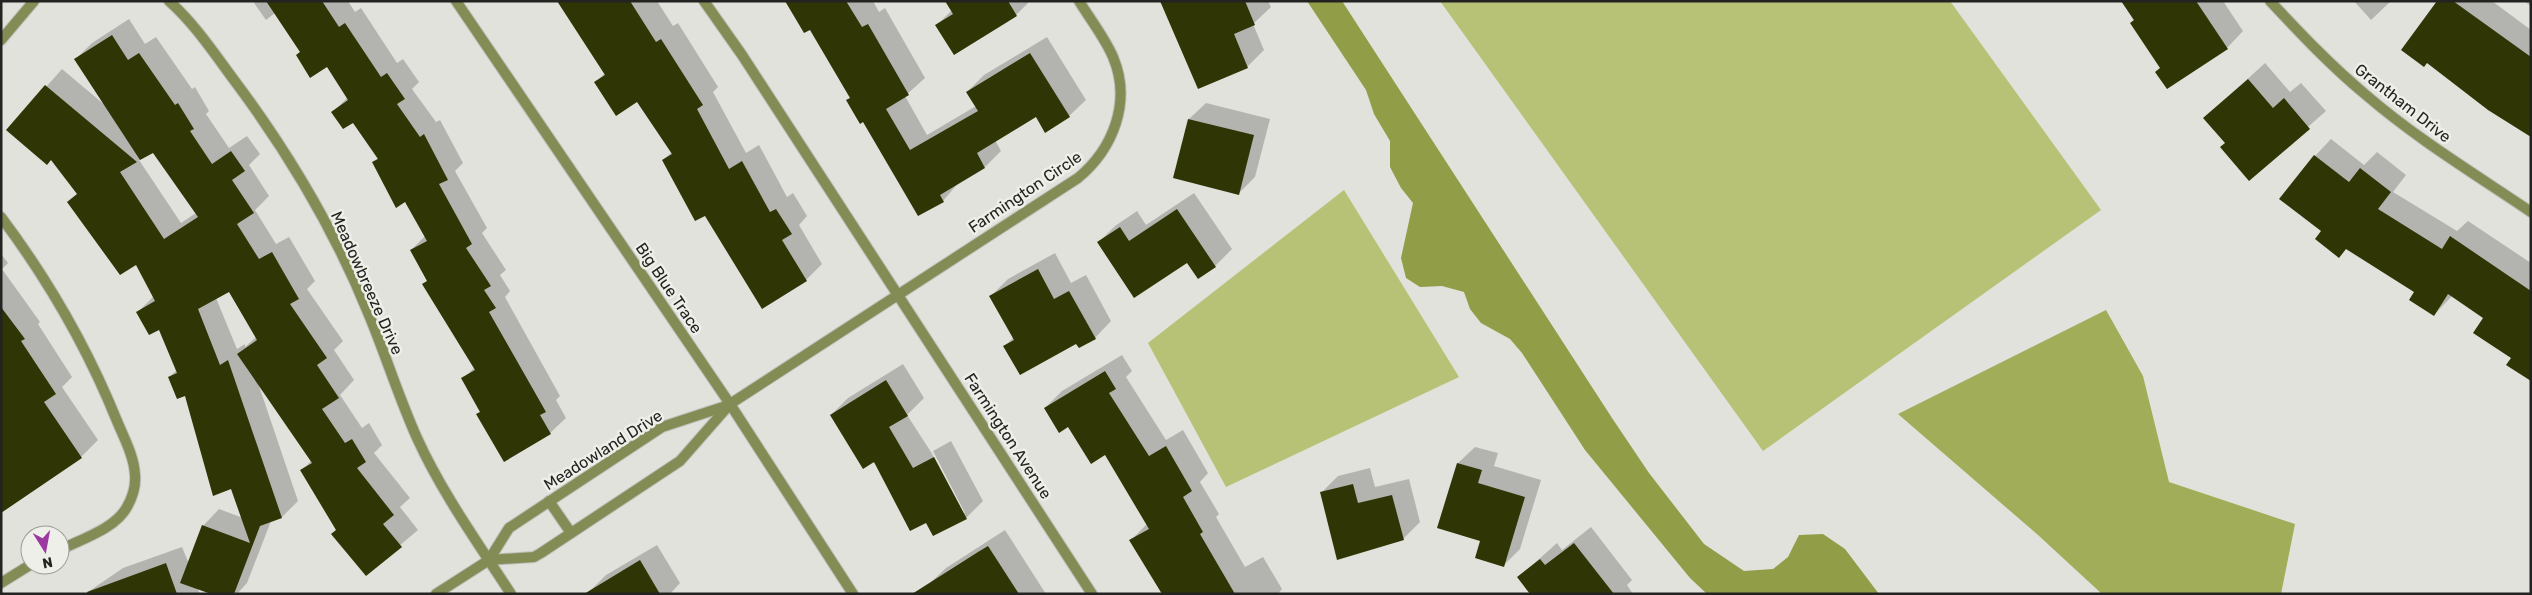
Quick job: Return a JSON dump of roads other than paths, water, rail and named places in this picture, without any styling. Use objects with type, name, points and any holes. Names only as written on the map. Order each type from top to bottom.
[{"type":"street","points":[[1,40],[34,1]]},
{"type":"street","name":"Meadowbreeze Drive","points":[[169,1],[184,16],[237,84],[301,178],[337,245],[369,314],[418,440],[449,498],[511,594]]},
{"type":"street","name":"Big Blue Trace","points":[[456,1],[730,404],[853,594]]},
{"type":"street","points":[[704,1],[742,55],[899,294]]},
{"type":"street","name":"Farmington Circle","points":[[730,404],[1078,178],[1103,153],[1116,127],[1120,109],[1118,74],[1113,57],[1079,1]]},
{"type":"street","name":"Grantham Drive","points":[[2270,1],[2314,48],[2366,95],[2421,138],[2531,212]]},
{"type":"street","points":[[1,217],[35,262],[70,319],[100,379],[132,459],[135,475],[133,493],[126,509],[114,522],[70,545]]},
{"type":"street","name":"Farmington Avenue","points":[[899,294],[1092,594]]},
{"type":"street","points":[[489,560],[534,558],[680,461],[730,404]]},
{"type":"street","name":"Meadowland Drive","points":[[436,594],[489,560],[508,528],[662,427],[730,404]]},
{"type":"street","points":[[549,501],[571,533]]},
{"type":"street","points":[[1,583],[20,571]]}]
